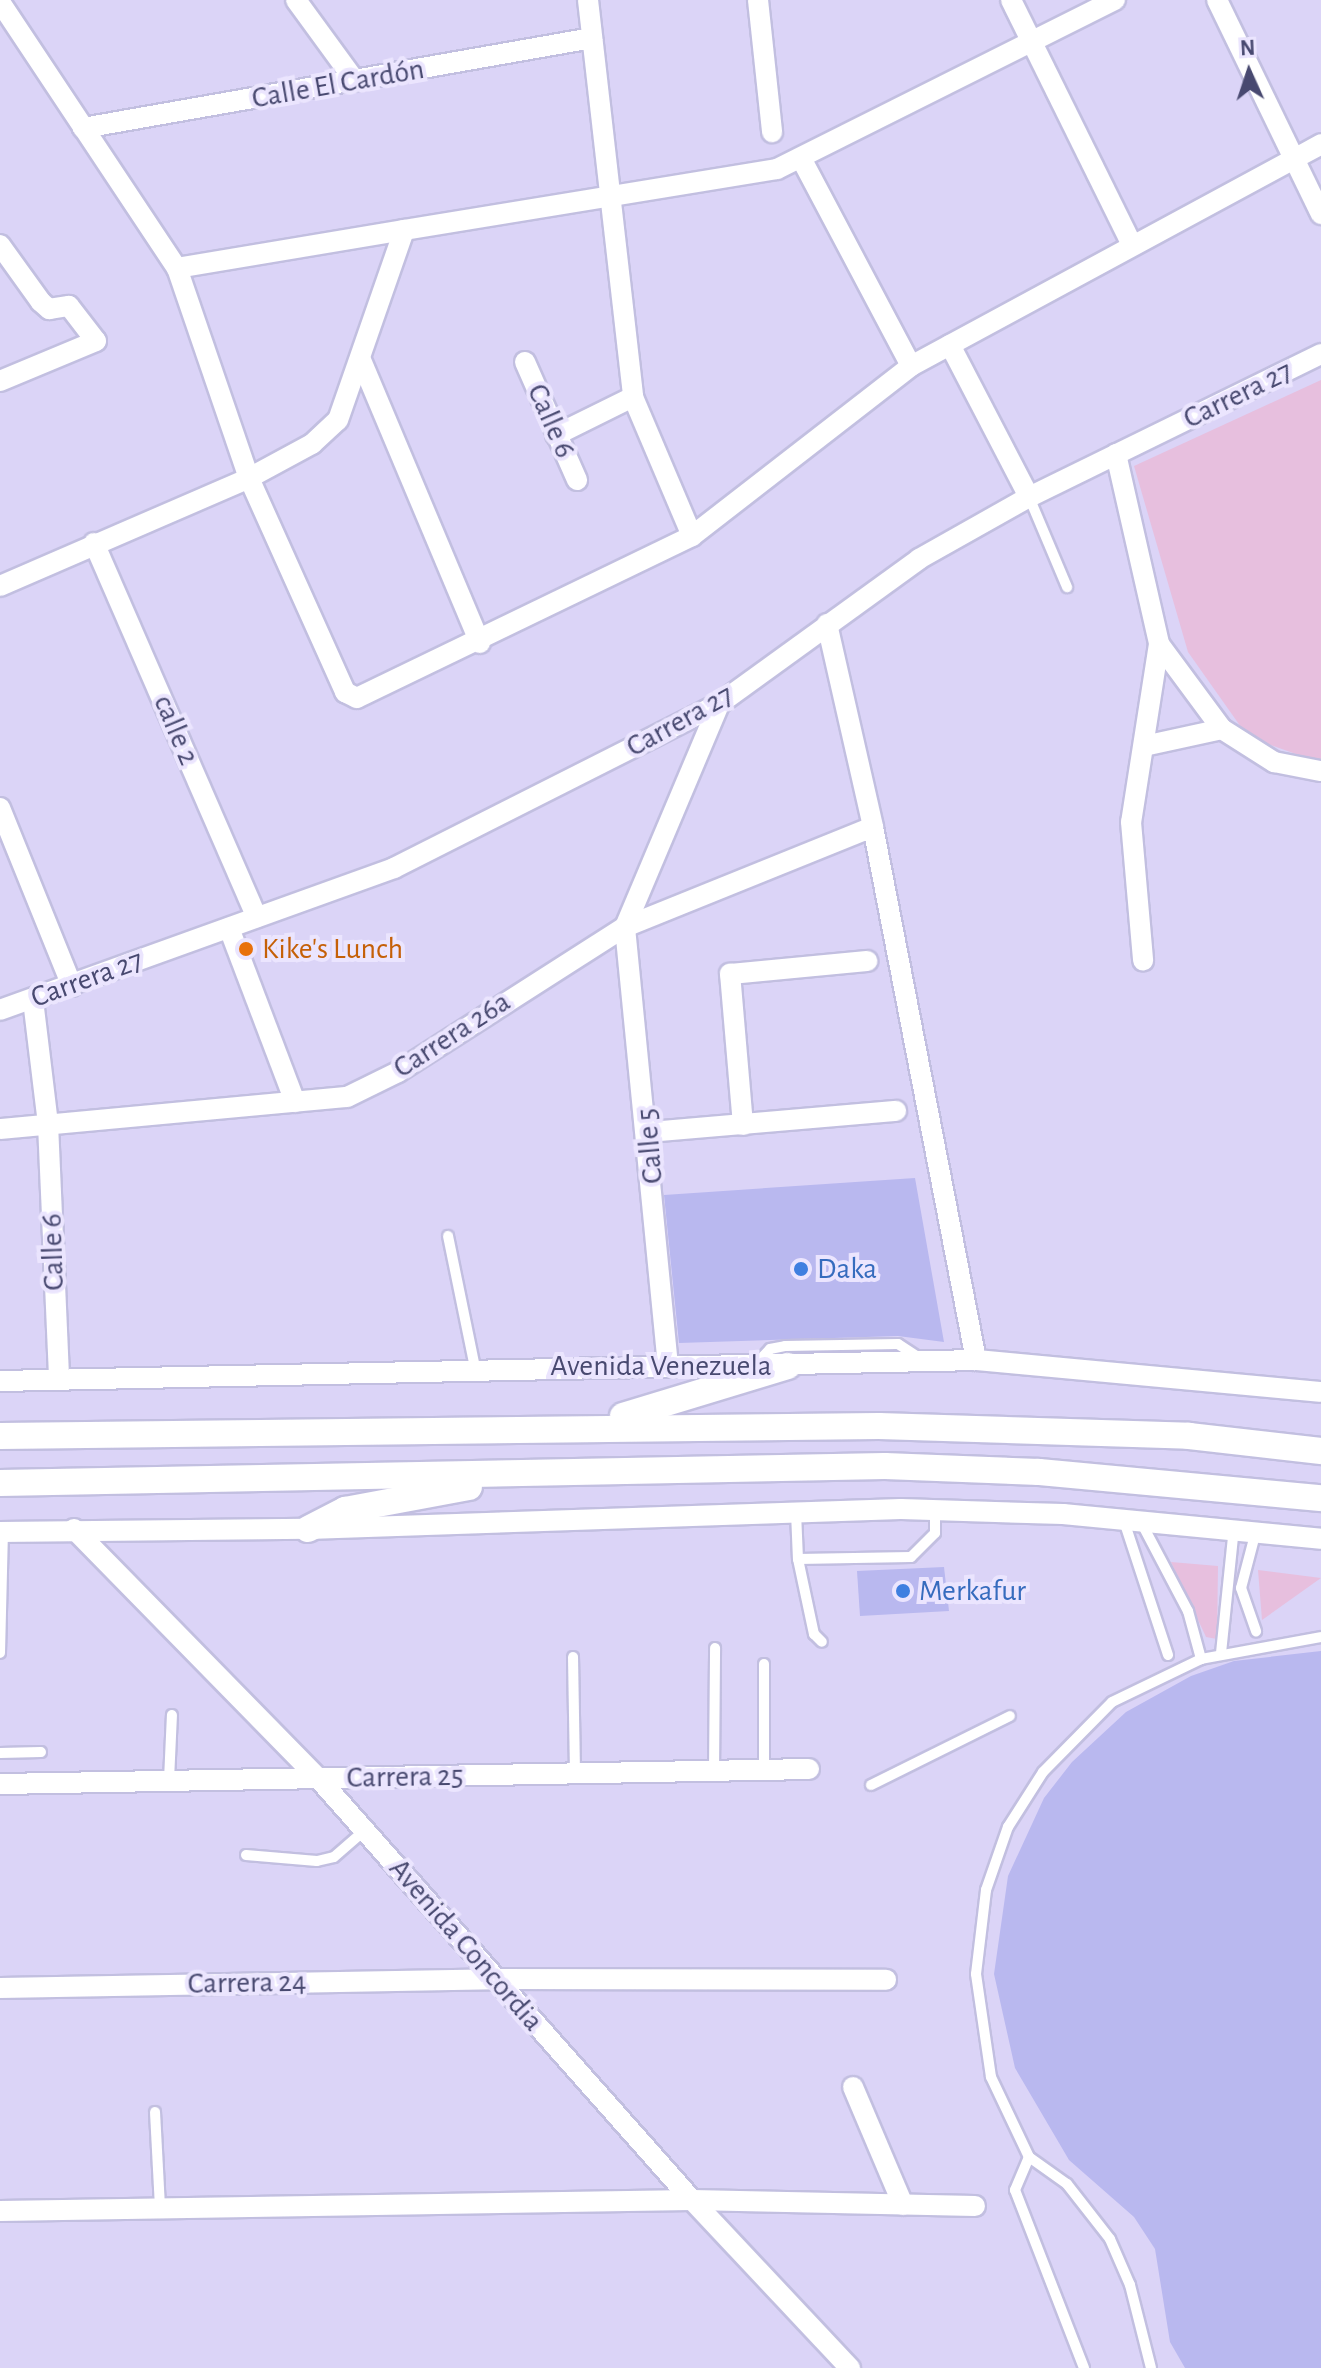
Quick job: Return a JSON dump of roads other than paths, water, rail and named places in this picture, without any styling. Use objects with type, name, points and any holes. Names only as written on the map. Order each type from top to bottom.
[{"type":"street","points":[[296,0],[355,81]]},
{"type":"street","points":[[588,0],[608,198],[633,397],[692,536]]},
{"type":"street","points":[[758,0],[772,132]]},
{"type":"street","points":[[1011,0],[1132,245]]},
{"type":"street","points":[[177,268],[608,198],[802,160],[1115,0]]},
{"type":"street","points":[[1217,0],[1321,214]]},
{"type":"street","points":[[0,2],[177,268],[249,478],[345,692],[357,698],[373,695],[692,536],[911,366],[1321,144]]},
{"type":"street","name":"Calle El Cardón","points":[[83,128],[592,38]]},
{"type":"street","points":[[802,160],[911,366]]},
{"type":"street","points":[[0,586],[249,478],[312,444],[338,420],[404,230]]},
{"type":"street","points":[[0,245],[41,302],[49,309],[69,306],[96,338],[94,345],[0,381]]},
{"type":"street","points":[[950,345],[1029,497]]},
{"type":"street","name":"Carrera 27","points":[[0,1010],[394,868],[719,704],[919,559],[1029,497],[1321,354]]},
{"type":"street","points":[[361,360],[480,643]]},
{"type":"street","name":"Calle 6","points":[[525,362],[577,480]]},
{"type":"street","points":[[556,435],[633,397]]},
{"type":"street","points":[[1116,454],[1159,644],[1131,822],[1143,960]]},
{"type":"street","name":"calle 2","points":[[94,543],[257,917]]},
{"type":"street","points":[[827,624],[873,827],[976,1360]]},
{"type":"street","points":[[1159,644],[1222,729],[1274,762],[1320,771]]},
{"type":"street","points":[[625,927],[719,704]]},
{"type":"street","points":[[1144,746],[1222,729]]},
{"type":"street","points":[[0,808],[4,830],[72,986]]},
{"type":"street","name":"Carrera 26a","points":[[0,1129],[347,1097],[398,1072],[625,927],[873,827]]},
{"type":"street","name":"Calle 5","points":[[625,927],[649,1132],[668,1366]]},
{"type":"street","points":[[229,928],[295,1102]]},
{"type":"street","points":[[743,1125],[730,974],[867,961]]},
{"type":"street","name":"Calle 6","points":[[33,1000],[48,1124],[59,1380]]},
{"type":"street","points":[[649,1132],[896,1111]]},
{"type":"street","name":"Avenida Venezuela","points":[[0,1381],[475,1367],[752,1369],[928,1366],[976,1360],[1321,1392]]},
{"type":"street","points":[[568,1427],[660,1408],[730,1379],[788,1366]]},
{"type":"street","name":"Avenida Venezuela","points":[[0,1436],[568,1427],[1037,1429],[1321,1451]]},
{"type":"street","points":[[0,1483],[885,1466],[1039,1472],[1321,1498]]},
{"type":"street","points":[[308,1529],[345,1510],[533,1473]]},
{"type":"street","points":[[2,1532],[308,1529],[796,1510],[935,1510],[1132,1520],[1256,1530],[1321,1539]]},
{"type":"street","name":"Avenida Concordia","points":[[74,1529],[319,1779],[692,2200],[850,2368]]},
{"type":"street","name":"Carrera 25","points":[[0,1784],[809,1769]]},
{"type":"street","name":"Carrera 24","points":[[0,1988],[495,1979],[886,1980]]},
{"type":"street","points":[[853,2087],[903,2205]]},
{"type":"street","points":[[0,2211],[692,2200],[975,2206]]},
{"type":"lane","points":[[1029,497],[1067,587]]},
{"type":"lane","points":[[448,1236],[475,1367]]},
{"type":"lane","points":[[752,1369],[770,1349],[785,1346],[898,1344],[928,1366]]},
{"type":"lane","points":[[796,1510],[798,1559],[814,1634],[822,1642]]},
{"type":"lane","points":[[798,1559],[911,1557],[935,1533],[935,1510]]},
{"type":"lane","points":[[1132,1520],[1168,1655]]},
{"type":"lane","points":[[1132,1520],[1188,1611],[1201,1659]]},
{"type":"lane","points":[[1221,1653],[1234,1528]]},
{"type":"lane","points":[[1256,1530],[1241,1588],[1256,1631]]},
{"type":"lane","points":[[0,1653],[2,1532]]},
{"type":"lane","points":[[1151,2368],[1130,2285],[1110,2239],[1067,2184],[1029,2157],[991,2077],[977,2000],[979,1923],[996,1858],[1043,1772],[1089,1721],[1128,1691],[1201,1659],[1321,1637]]},
{"type":"lane","points":[[714,1771],[715,1648]]},
{"type":"lane","points":[[573,1657],[575,1773]]},
{"type":"lane","points":[[764,1664],[764,1771]]},
{"type":"lane","points":[[169,1780],[172,1715]]},
{"type":"lane","points":[[871,1785],[1010,1716]]},
{"type":"lane","points":[[0,1753],[41,1752]]},
{"type":"lane","points":[[246,1855],[317,1861],[334,1857],[364,1831]]},
{"type":"lane","points":[[155,2112],[160,2209]]},
{"type":"lane","points":[[1029,2157],[1015,2190],[1084,2368]]},
{"type":"place","name":"Kike's Lunch","points":[[246,949]]},
{"type":"place","name":"Daka","points":[[801,1269]]},
{"type":"place","name":"Merkafur","points":[[903,1591]]}]
